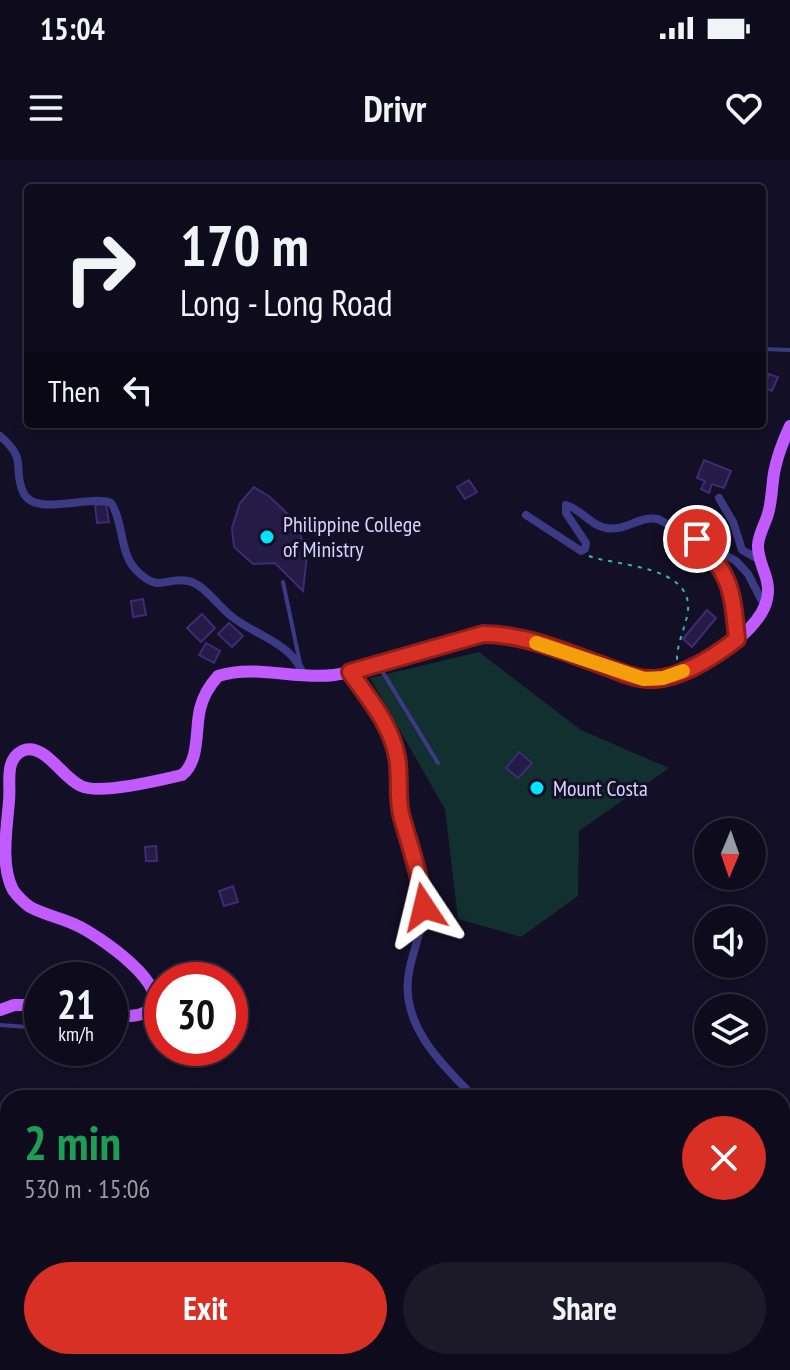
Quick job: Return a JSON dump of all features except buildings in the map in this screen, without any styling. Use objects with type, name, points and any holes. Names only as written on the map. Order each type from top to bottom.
[{"type":"main road","points":[[144,979],[116,949],[77,925],[21,901],[9,882],[5,848],[9,768],[15,755],[26,749],[38,750],[71,780],[94,790],[182,775],[190,768],[203,699],[218,676],[246,672],[304,677],[350,672],[483,634],[537,643],[634,677],[655,679],[680,672],[723,650],[755,622],[765,607],[768,586],[758,546],[769,513],[774,472],[790,426]]},
{"type":"main road","points":[[0,1010],[24,1005]]},
{"type":"street","points":[[0,436],[18,459],[23,493],[28,499],[46,505],[89,500],[111,503],[132,566],[138,573],[160,585],[184,580],[194,584],[231,616],[276,641],[300,663],[304,677]]},
{"type":"street","points":[[719,498],[733,522],[742,550],[760,560]]},
{"type":"street","points":[[526,515],[581,551],[586,543],[566,513],[566,505],[603,528],[625,527],[653,517],[736,561],[748,574],[765,607]]},
{"type":"street","points":[[697,539],[726,575],[734,599],[737,639]]},
{"type":"street","points":[[350,672],[375,707],[394,745],[399,767],[399,805],[421,886],[424,907],[408,977],[409,1003],[423,1039],[468,1090]]},
{"type":"lane","points":[[766,349],[790,350]]},
{"type":"lane","points":[[283,582],[300,663]]},
{"type":"lane","points":[[378,664],[438,763]]},
{"type":"lane","points":[[0,1025],[24,1027]]},
{"type":"path","points":[[581,551],[598,560],[658,572],[680,588],[688,609],[677,652],[680,672]]},
{"type":"green space","name":"Mount Costa","points":[[479,652],[581,730],[669,768],[579,831],[578,896],[521,937],[458,919],[445,809],[370,678]]},
{"type":"slow traffic","points":[[536,643],[644,679],[663,678],[683,671]]},
{"type":"place","name":"Philippine College of Ministry","points":[[267,537]]},
{"type":"place","name":"Mount Costa","points":[[537,788]]},
{"type":"route","points":[[424,907],[412,846],[399,805],[399,767],[394,745],[375,707],[350,672],[483,634],[507,635],[537,643],[644,679],[680,672],[723,650],[737,639],[734,599],[726,575],[697,539]]}]
